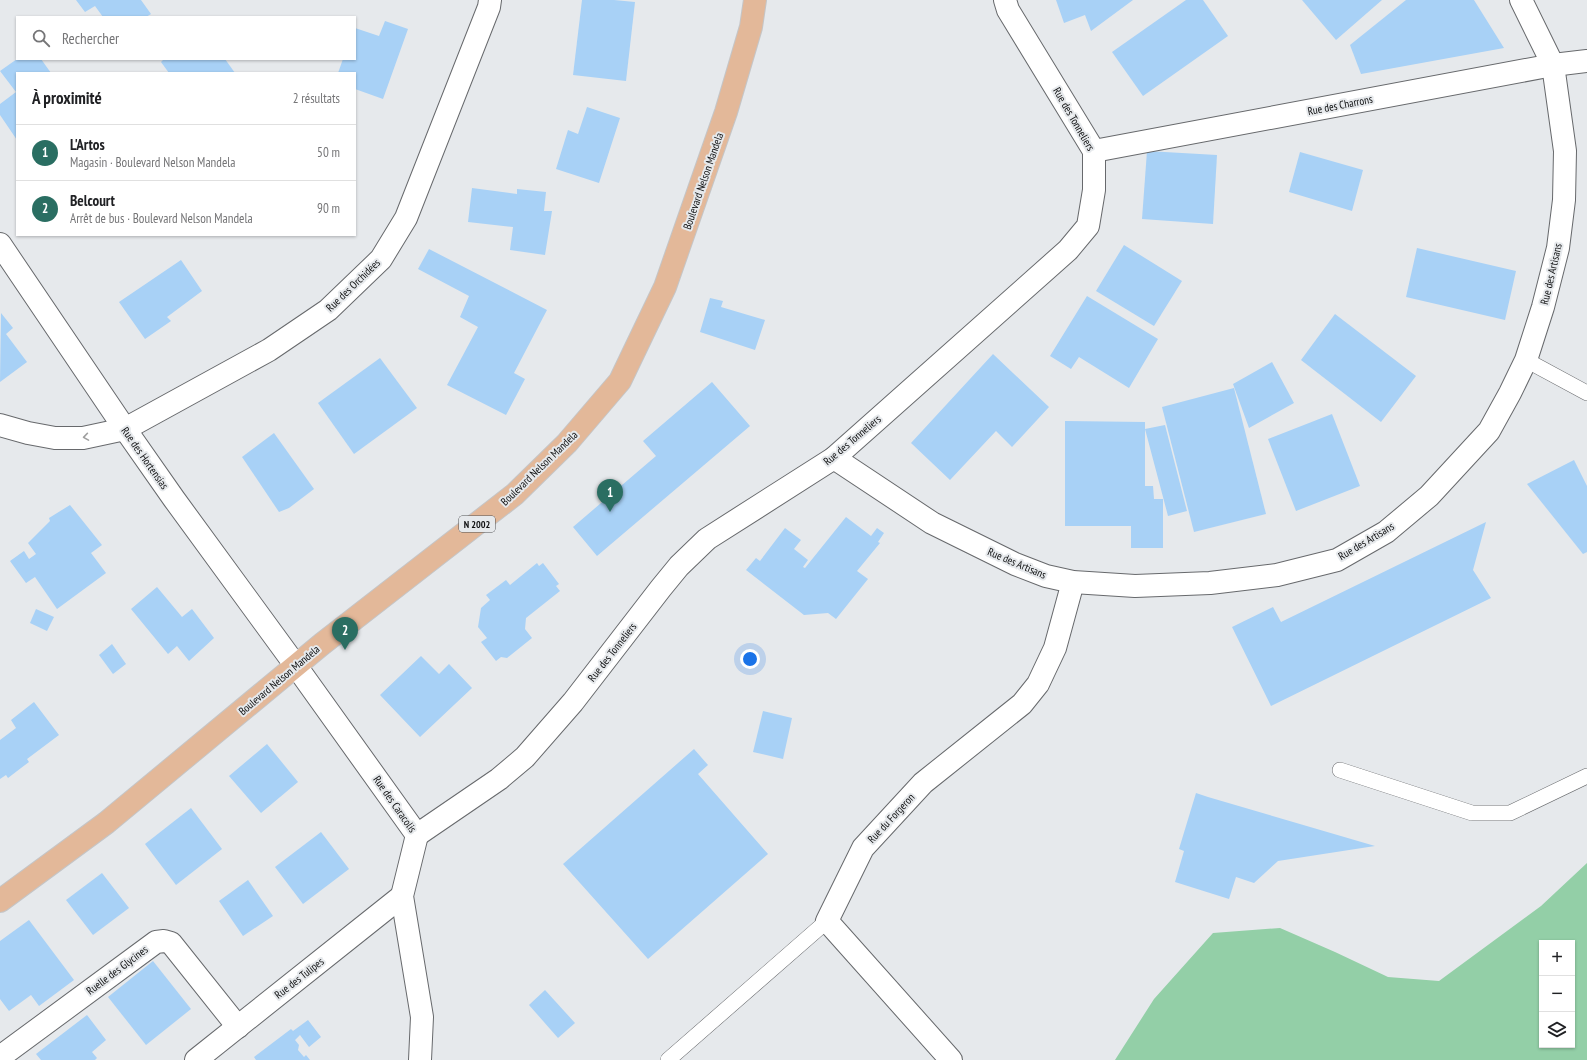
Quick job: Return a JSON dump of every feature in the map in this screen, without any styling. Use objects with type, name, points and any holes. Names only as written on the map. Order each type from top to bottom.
[{"type":"main road","name":"Boulevard Nelson Mandela","points":[[0,901],[106,823],[296,666],[515,494],[567,443],[620,381],[665,288],[726,112],[751,27],[755,0]]},
{"type":"street","name":"Rue des Orchidées","points":[[0,425],[28,433],[55,438],[83,438],[125,429],[269,350],[328,310],[381,259],[406,218],[489,7],[490,0]]},
{"type":"street","name":"Rue des Tonneliers","points":[[417,835],[499,778],[525,757],[573,702],[660,588],[679,566],[707,539],[834,458],[1068,250],[1088,226],[1094,190],[1094,150],[1008,10],[1005,0]]},
{"type":"street","name":"Rue des Artisans","points":[[834,458],[932,523],[1015,564],[1046,576],[1073,582],[1135,586],[1210,583],[1277,575],[1338,560],[1386,532],[1429,496],[1489,431],[1526,360],[1543,307],[1558,248],[1564,200],[1565,151],[1553,65],[1521,0]]},
{"type":"street","name":"Rue des Charrons","points":[[1094,150],[1553,65],[1587,61]]},
{"type":"street","name":"Rue des Hortensias","points":[[0,244],[174,499],[296,666]]},
{"type":"street","name":"Rue du Forgeron","points":[[827,921],[863,848],[923,783],[1022,704],[1038,684],[1055,648],[1073,582]]},
{"type":"street","name":"Rue des Caracolis","points":[[296,666],[417,835],[402,896],[422,1017],[420,1060]]},
{"type":"street","name":"Rue des Tulipes","points":[[196,1060],[402,896]]},
{"type":"street","points":[[827,921],[951,1060]]},
{"type":"street","name":"Ruelle des Glycines","points":[[0,1057],[156,942],[164,941],[171,943],[238,1027]]},
{"type":"lane","points":[[1526,360],[1587,393]]},
{"type":"lane","points":[[1340,770],[1472,813],[1510,813],[1587,776]]},
{"type":"lane","points":[[668,1060],[827,921]]},
{"type":"green space","points":[[1587,863],[1587,1060],[1115,1060],[1154,999],[1213,933],[1280,928],[1388,977],[1439,981],[1541,906]]},
{"type":"building","points":[[76,0],[141,0],[151,14],[148,16],[102,16],[95,6],[85,12]]},
{"type":"building","points":[[582,0],[614,0],[635,2],[626,81],[573,75]]},
{"type":"building","points":[[1056,0],[1133,0],[1091,31],[1085,15],[1064,23]]},
{"type":"building","points":[[1186,0],[1203,0],[1228,36],[1143,96],[1112,52]]},
{"type":"building","points":[[1302,0],[1382,0],[1336,40]]},
{"type":"building","points":[[1406,0],[1474,0],[1504,48],[1361,74],[1350,45]]},
{"type":"building","points":[[385,21],[408,29],[383,99],[356,89],[356,72],[338,72],[343,60],[356,60],[356,28],[379,36]]},
{"type":"building","points":[[16,60],[42,60],[50,72],[16,72],[16,92],[0,71]]},
{"type":"building","points":[[163,60],[226,60],[234,72],[168,72],[161,62]]},
{"type":"building","points":[[16,92],[16,139],[0,115],[0,104]]},
{"type":"building","points":[[587,107],[620,118],[599,183],[556,169],[568,130],[578,134]]},
{"type":"building","points":[[1147,151],[1217,155],[1213,224],[1142,219]]},
{"type":"building","points":[[1300,152],[1363,170],[1352,211],[1289,192]]},
{"type":"building","points":[[472,188],[517,194],[517,189],[546,192],[544,211],[552,211],[545,255],[510,250],[513,227],[468,222]]},
{"type":"building","points":[[1124,245],[1182,281],[1154,326],[1096,291]]},
{"type":"building","points":[[1417,248],[1516,271],[1505,320],[1406,297]]},
{"type":"building","points":[[429,249],[547,310],[514,373],[525,379],[506,415],[447,385],[478,327],[460,317],[469,296],[418,269]]},
{"type":"building","points":[[181,260],[202,291],[167,317],[171,321],[145,339],[119,302]]},
{"type":"building","points":[[1087,296],[1158,339],[1129,388],[1079,357],[1071,369],[1050,356]]},
{"type":"building","points":[[710,298],[723,301],[721,307],[765,320],[755,350],[700,332]]},
{"type":"building","points":[[1,313],[13,328],[6,334],[27,362],[0,382]]},
{"type":"building","points":[[1335,314],[1416,376],[1381,422],[1301,360]]},
{"type":"building","points":[[993,354],[1049,407],[1012,447],[996,431],[950,480],[911,443]]},
{"type":"building","points":[[380,358],[417,408],[354,454],[318,403]]},
{"type":"building","points":[[1272,362],[1294,403],[1249,428],[1233,384]]},
{"type":"building","points":[[712,382],[750,426],[597,556],[573,527],[656,456],[643,441]]},
{"type":"building","points":[[1234,388],[1266,514],[1194,532],[1162,407]]},
{"type":"building","points":[[1332,414],[1360,486],[1296,511],[1268,439]]},
{"type":"building","points":[[1065,421],[1145,422],[1145,486],[1153,486],[1154,499],[1163,499],[1163,548],[1131,548],[1131,526],[1065,526]]},
{"type":"building","points":[[1165,425],[1187,511],[1168,516],[1145,429]]},
{"type":"building","points":[[274,433],[314,489],[289,508],[279,512],[242,457]]},
{"type":"building","points":[[1574,460],[1587,486],[1587,552],[1583,554],[1527,484]]},
{"type":"building","points":[[70,505],[102,545],[91,553],[106,573],[57,609],[35,577],[26,583],[10,561],[24,551],[29,559],[36,554],[28,543],[50,521],[49,518]]},
{"type":"building","points":[[846,517],[871,536],[877,528],[884,533],[878,542],[880,543],[857,571],[868,579],[836,619],[828,613],[804,615],[746,570],[756,558],[760,561],[785,528],[801,540],[794,549],[808,560],[803,567],[805,568]]},
{"type":"building","points":[[1486,522],[1473,570],[1491,598],[1271,706],[1232,627],[1273,607],[1281,622]]},
{"type":"building","points":[[537,563],[539,566],[543,563],[559,584],[556,586],[560,591],[526,618],[525,629],[532,638],[507,658],[501,657],[496,661],[481,642],[487,638],[478,627],[481,608],[490,600],[486,595],[506,580],[510,585]]},
{"type":"building","points":[[157,587],[182,617],[192,609],[214,638],[189,661],[177,646],[168,654],[131,609]]},
{"type":"building","points":[[36,609],[54,617],[47,631],[30,623]]},
{"type":"building","points":[[112,644],[126,664],[113,674],[99,655]]},
{"type":"building","points":[[421,656],[439,674],[449,664],[472,688],[420,737],[380,695]]},
{"type":"building","points":[[34,702],[59,735],[27,759],[29,762],[8,778],[6,775],[0,779],[0,740],[16,728],[11,720]]},
{"type":"building","points":[[763,711],[792,718],[783,759],[753,752]]},
{"type":"building","points":[[267,744],[298,782],[261,813],[229,776]]},
{"type":"building","points":[[694,749],[708,765],[698,774],[768,854],[648,959],[563,864]]},
{"type":"building","points":[[1196,793],[1375,846],[1278,861],[1254,883],[1236,877],[1229,899],[1175,882],[1184,851],[1179,849]]},
{"type":"building","points":[[191,808],[222,849],[176,885],[145,844]]},
{"type":"building","points":[[321,832],[349,869],[303,904],[275,867]]},
{"type":"building","points":[[102,873],[129,908],[93,935],[66,900]]},
{"type":"building","points":[[248,880],[273,916],[243,936],[219,901]]},
{"type":"building","points":[[29,920],[74,980],[39,1006],[31,995],[9,1011],[0,999],[0,941]]},
{"type":"building","points":[[153,961],[191,1009],[146,1045],[108,997]]},
{"type":"building","points":[[545,990],[575,1023],[558,1038],[529,1005]]},
{"type":"building","points":[[87,1015],[106,1040],[92,1052],[97,1058],[95,1060],[41,1060],[36,1054]]},
{"type":"building","points":[[308,1020],[321,1037],[309,1047],[300,1035],[295,1040],[299,1045],[298,1050],[304,1057],[306,1055],[310,1060],[256,1060],[254,1057],[291,1029],[293,1031]]},
{"type":"place","name":"L'Artos","points":[[610,512]]},
{"type":"place","name":"Belcourt","points":[[345,650]]}]
